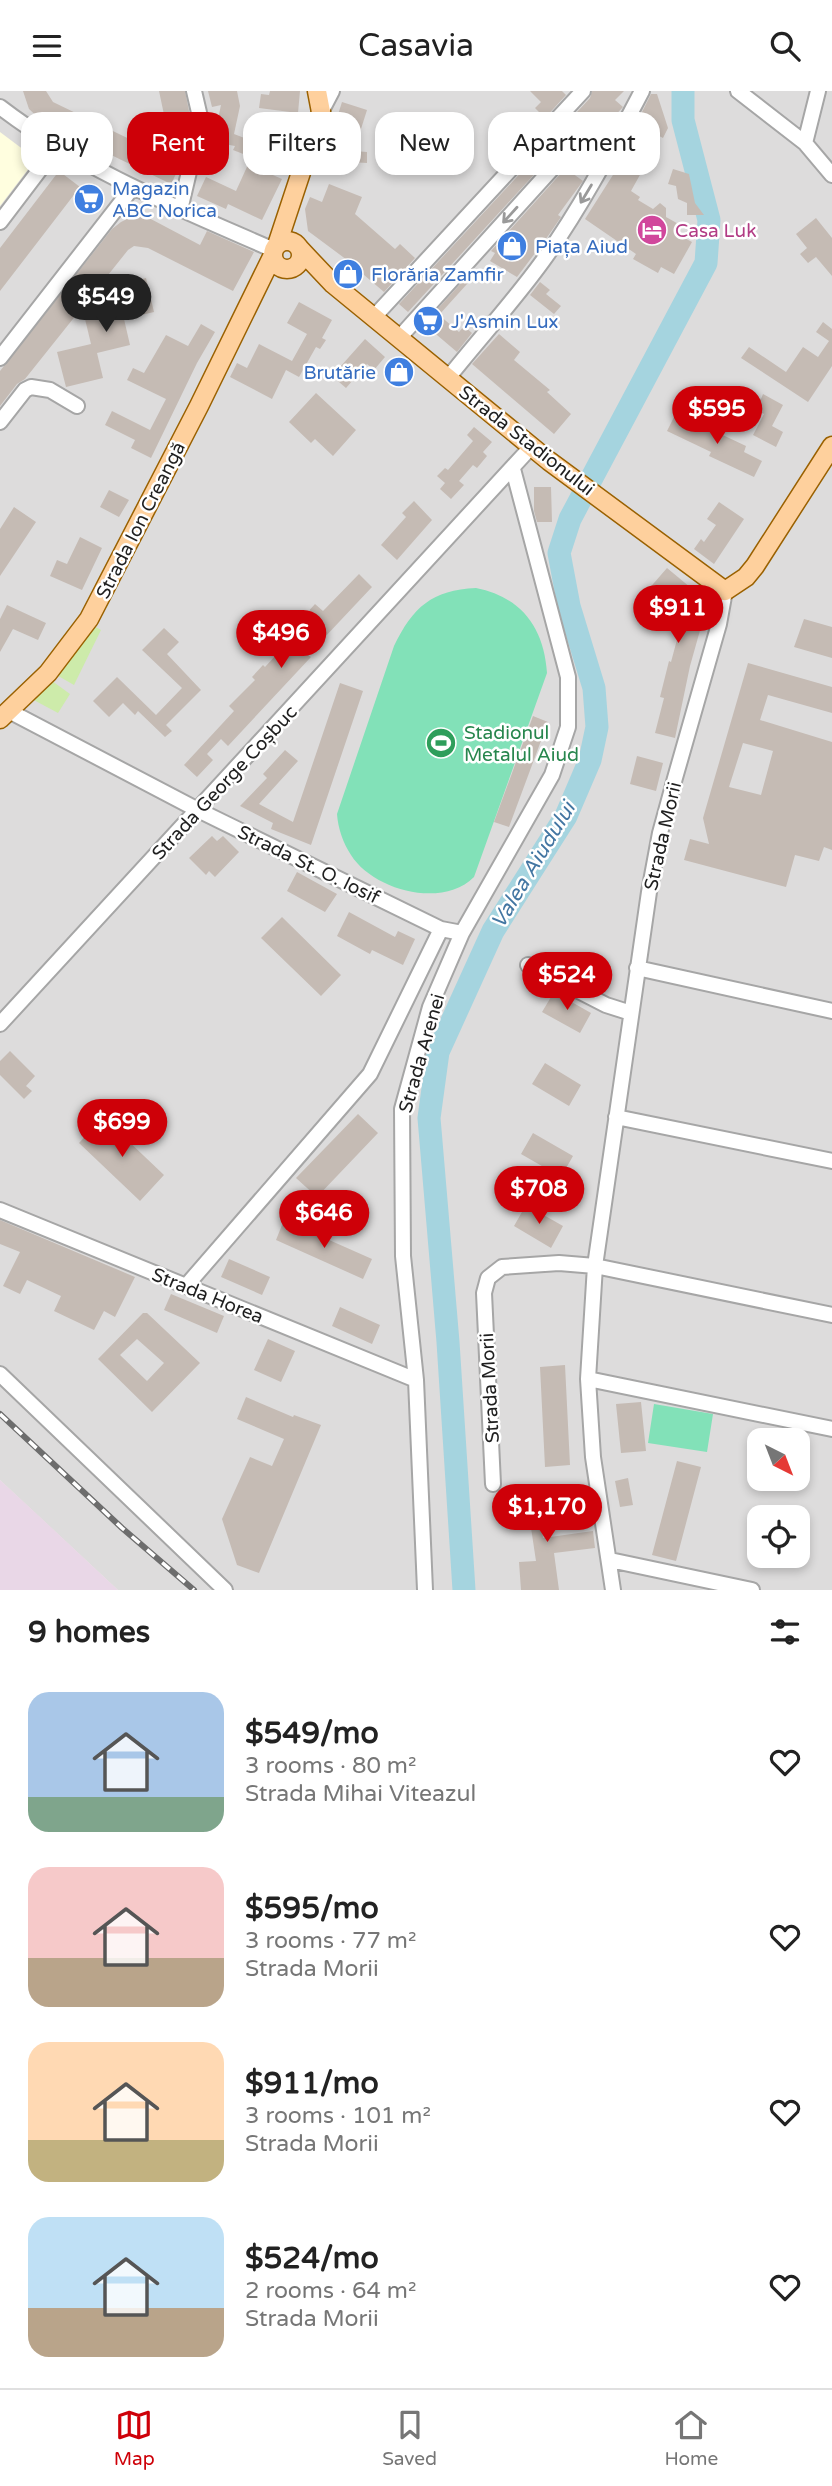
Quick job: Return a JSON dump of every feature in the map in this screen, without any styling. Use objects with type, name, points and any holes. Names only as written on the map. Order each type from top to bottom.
[{"type":"main road","points":[[317,91],[321,112]]},
{"type":"main road","name":"Strada Ion Creangă","points":[[5,715],[48,673],[89,619],[251,301],[279,258],[290,206],[300,175]]},
{"type":"main road","name":"Strada Ion Creangă","points":[[290,206],[297,246]]},
{"type":"main road","points":[[285,241],[297,246],[299,262],[279,258],[285,241]]},
{"type":"main road","name":"Strada Stadionului","points":[[297,246],[333,283],[549,461],[725,591]]},
{"type":"main road","name":"Strada Stadionului","points":[[279,258],[333,283]]},
{"type":"main road","points":[[725,591],[746,577],[755,566],[832,446]]},
{"type":"street","points":[[180,210],[201,121],[194,91]]},
{"type":"street","name":"Strada Ion Creangă","points":[[321,112],[332,91]]},
{"type":"street","points":[[374,317],[583,91]]},
{"type":"street","points":[[631,112],[642,91]]},
{"type":"street","points":[[738,91],[805,143],[832,175]]},
{"type":"street","points":[[805,143],[818,91]]},
{"type":"street","points":[[0,107],[21,122]]},
{"type":"street","points":[[0,222],[36,175]]},
{"type":"street","points":[[110,175],[279,258]]},
{"type":"street","points":[[399,338],[546,175]]},
{"type":"street","points":[[448,378],[541,263],[573,217],[597,175]]},
{"type":"street","points":[[0,358],[133,187]]},
{"type":"street","points":[[0,422],[24,390],[31,387],[50,390],[77,406]]},
{"type":"street","name":"Strada George Coșbuc","points":[[0,1024],[532,446]]},
{"type":"street","name":"Strada Arenei","points":[[425,1590],[416,1380],[403,1256],[402,1109],[430,1007],[462,933],[552,775],[568,727],[568,677],[513,469]]},
{"type":"street","name":"Strada Morii","points":[[613,1590],[593,1457],[588,1379],[595,1266],[637,968],[660,833],[719,624],[725,591]]},
{"type":"street","name":"Strada St. O. Iosif","points":[[5,715],[441,929],[462,933]]},
{"type":"street","points":[[186,1286],[370,1074],[441,929]]},
{"type":"street","points":[[528,965],[606,1005],[631,1013]]},
{"type":"street","points":[[637,968],[832,1011]]},
{"type":"street","points":[[616,1117],[832,1161]]},
{"type":"street","name":"Strada Horea","points":[[0,1210],[416,1380]]},
{"type":"street","name":"Strada Morii","points":[[493,1485],[484,1293],[488,1278],[502,1267],[559,1263],[595,1266]]},
{"type":"street","points":[[595,1266],[832,1315]]},
{"type":"street","points":[[0,1374],[226,1590]]},
{"type":"street","points":[[588,1379],[832,1429]]},
{"type":"street","points":[[610,1560],[752,1590]]},
{"type":"shaded area","points":[[0,91],[832,91],[832,1590],[118,1590],[0,1480]]},
{"type":"shaded area","points":[[0,132],[21,148],[21,175],[24,175],[0,206]]},
{"type":"shaded area","points":[[0,1480],[40,1517],[118,1590],[0,1590]]},
{"type":"green space","name":"Stadionul Metalul Aiud","points":[[476,588],[506,599],[527,617],[541,642],[547,673],[474,877],[460,887],[444,892],[409,891],[375,878],[361,867],[346,845],[337,814],[401,632],[417,611],[436,597],[447,592]]},
{"type":"green space","points":[[92,625],[101,630],[74,685],[53,673]]},
{"type":"green space","points":[[48,678],[70,694],[58,713],[30,698]]},
{"type":"green space","points":[[654,1404],[713,1414],[707,1452],[648,1443]]},
{"type":"building","points":[[23,91],[46,91],[53,102],[74,112],[32,112]]},
{"type":"building","points":[[159,91],[185,91],[189,112],[163,112]]},
{"type":"building","points":[[208,91],[237,91],[240,106],[234,134],[243,137],[243,154],[233,150],[235,146],[229,145],[229,112],[219,112],[221,105],[212,107]]},
{"type":"building","points":[[270,91],[300,91],[298,112],[259,108],[261,94],[269,95]]},
{"type":"building","points":[[530,91],[562,91],[566,95],[550,112],[539,112],[535,108],[541,102]]},
{"type":"building","points":[[592,91],[624,91],[615,100],[623,107],[618,112],[577,112],[590,98]]},
{"type":"building","points":[[651,94],[657,94],[668,128],[663,138],[660,136],[660,112],[642,112]]},
{"type":"building","points":[[342,102],[367,110],[361,129],[361,112],[339,112]]},
{"type":"building","points":[[113,131],[127,138],[127,163],[113,156]]},
{"type":"building","points":[[361,152],[367,152],[367,163],[361,163]]},
{"type":"building","points":[[673,169],[689,174],[695,203],[704,215],[687,215],[687,203],[678,199],[676,186],[668,184]]},
{"type":"building","points":[[56,175],[64,175],[80,187],[0,291],[0,248]]},
{"type":"building","points":[[152,175],[176,175],[171,184]]},
{"type":"building","points":[[243,175],[273,175],[282,179],[262,220],[228,204],[226,209],[197,196],[206,177],[236,191]]},
{"type":"building","points":[[519,175],[534,175],[408,312],[399,304]]},
{"type":"building","points":[[559,175],[575,175],[583,181],[558,215],[561,217],[548,236],[517,277],[490,261],[495,253],[491,251]]},
{"type":"building","points":[[613,175],[640,175],[631,191],[640,197],[638,200],[653,209],[660,203],[666,208],[666,217],[682,226],[677,234],[692,242],[674,274],[661,267],[658,273],[633,259],[636,254],[585,219]]},
{"type":"building","points":[[329,184],[362,197],[355,214],[395,249],[400,244],[415,258],[384,292],[308,231],[305,209],[310,197],[322,202]]},
{"type":"building","points":[[135,215],[149,218],[200,245],[207,231],[254,252],[233,291],[148,248],[134,246],[0,406],[0,371],[112,229]]},
{"type":"building","points":[[816,218],[832,238],[832,276],[816,257],[808,263],[800,254],[807,248],[796,234]]},
{"type":"building","points":[[146,278],[154,312],[124,319],[130,345],[97,353],[103,378],[66,387],[57,352],[91,344],[85,319],[119,310],[113,286]]},
{"type":"building","points":[[463,281],[467,284],[439,315],[459,332],[464,326],[472,333],[457,352],[424,324]]},
{"type":"building","points":[[540,282],[550,290],[546,294],[561,306],[554,314],[530,295]]},
{"type":"building","points":[[299,302],[332,320],[322,338],[326,340],[320,349],[316,347],[299,377],[286,370],[272,399],[230,377],[237,363],[247,368],[259,344],[292,361],[307,334],[287,323]]},
{"type":"building","points":[[823,322],[832,329],[832,366],[808,402],[741,358],[749,347],[786,372],[803,347],[818,357],[829,341],[816,332]]},
{"type":"building","points":[[201,324],[215,332],[151,458],[131,448],[135,440],[105,425],[112,411],[150,430],[166,399],[127,380],[133,368],[144,373],[166,335],[188,346]]},
{"type":"building","points":[[499,334],[520,352],[514,360],[550,390],[547,392],[571,414],[554,434],[472,364]]},
{"type":"building","points":[[365,339],[385,357],[374,370],[367,364],[346,388],[332,376]]},
{"type":"building","points":[[743,390],[761,399],[763,394],[783,405],[772,426],[783,432],[776,447],[753,435],[764,414],[737,400]]},
{"type":"building","points":[[316,393],[356,430],[333,456],[315,439],[311,443],[289,422]]},
{"type":"building","points":[[674,417],[691,425],[693,421],[746,446],[744,452],[762,461],[754,477],[709,456],[711,452],[667,431]]},
{"type":"building","points":[[474,427],[492,442],[483,452],[487,456],[477,468],[473,465],[459,481],[464,485],[451,499],[440,489],[445,483],[437,476],[445,468],[448,470],[473,441],[467,435]]},
{"type":"building","points":[[534,487],[551,487],[552,522],[537,522]]},
{"type":"building","points":[[109,490],[129,500],[119,517],[100,507]]},
{"type":"building","points":[[414,501],[432,520],[397,560],[381,545],[406,517],[402,513]]},
{"type":"building","points":[[719,502],[744,519],[714,564],[694,549],[701,539],[704,542],[716,525],[707,519]]},
{"type":"building","points":[[14,507],[36,522],[0,576],[0,529]]},
{"type":"building","points":[[80,537],[102,548],[82,590],[50,576],[57,560],[67,564]]},
{"type":"building","points":[[667,568],[708,602],[690,666],[675,738],[655,733],[664,698],[660,697],[682,621],[647,591]]},
{"type":"building","points":[[359,574],[372,587],[228,746],[221,739],[207,754],[213,760],[197,777],[184,765],[234,711],[229,706],[255,680],[252,677],[263,665],[265,667],[300,629],[296,625],[315,604],[323,611]]},
{"type":"building","points":[[7,605],[46,623],[38,640],[13,629],[0,652],[0,619]]},
{"type":"building","points":[[804,619],[832,627],[832,658],[794,647]]},
{"type":"building","points":[[164,628],[179,642],[167,654],[201,690],[166,725],[172,731],[165,737],[138,711],[135,715],[123,703],[109,717],[93,701],[117,677],[156,715],[182,688],[142,650]]},
{"type":"building","points":[[748,663],[832,687],[832,713],[768,695],[760,720],[832,742],[832,850],[824,847],[819,861],[795,855],[786,887],[684,860],[690,839],[709,844],[703,818]],"holes":[[[743,743],[773,751],[761,795],[729,787]]]},
{"type":"building","points":[[340,683],[363,691],[311,845],[271,829],[273,823],[240,806],[267,778],[263,774],[285,750],[298,761],[259,804],[293,822]]},
{"type":"building","points":[[533,716],[548,722],[509,827],[494,822]]},
{"type":"building","points":[[637,756],[663,763],[656,791],[630,784]]},
{"type":"building","points":[[212,836],[217,841],[223,836],[239,852],[215,877],[209,871],[206,875],[189,858]]},
{"type":"building","points":[[297,872],[337,894],[325,912],[287,891]]},
{"type":"building","points":[[349,912],[395,937],[398,931],[415,939],[403,965],[372,950],[370,954],[337,936]]},
{"type":"building","points":[[282,917],[341,975],[321,996],[261,938]]},
{"type":"building","points":[[554,992],[591,1013],[580,1033],[542,1012]]},
{"type":"building","points":[[10,1051],[35,1076],[26,1086],[32,1091],[24,1099],[0,1075],[0,1061]]},
{"type":"building","points":[[545,1063],[581,1085],[569,1106],[532,1084]]},
{"type":"building","points":[[358,1114],[378,1133],[317,1197],[296,1178]]},
{"type":"building","points":[[103,1117],[164,1175],[140,1201],[79,1143]]},
{"type":"building","points":[[533,1133],[573,1156],[561,1177],[521,1154]]},
{"type":"building","points":[[526,1205],[563,1226],[551,1248],[514,1226]]},
{"type":"building","points":[[0,1220],[135,1277],[115,1317],[104,1311],[94,1330],[54,1311],[61,1296],[27,1280],[20,1294],[3,1286],[20,1252],[0,1244]]},
{"type":"building","points":[[284,1220],[372,1259],[363,1279],[276,1240]]},
{"type":"building","points":[[229,1259],[270,1277],[262,1295],[221,1277]]},
{"type":"building","points":[[171,1294],[224,1316],[217,1333],[164,1310]]},
{"type":"building","points":[[340,1307],[380,1325],[372,1344],[332,1326]]},
{"type":"building","points":[[143,1313],[147,1313],[200,1363],[152,1412],[98,1359]],"holes":[[[137,1339],[164,1363],[147,1381],[120,1355]]]},
{"type":"building","points":[[268,1339],[295,1351],[281,1382],[254,1370]]},
{"type":"building","points":[[565,1365],[570,1465],[545,1467],[540,1367]]},
{"type":"building","points":[[246,1397],[293,1417],[294,1415],[321,1425],[259,1573],[237,1565],[222,1519],[250,1457],[272,1466],[284,1439],[237,1419]]},
{"type":"building","points":[[641,1402],[646,1451],[621,1453],[616,1404]]},
{"type":"building","points":[[677,1461],[701,1467],[676,1561],[652,1555]]},
{"type":"building","points":[[628,1478],[633,1505],[620,1507],[615,1481]]},
{"type":"building","points":[[558,1484],[560,1499],[539,1502],[543,1538],[593,1531],[595,1548],[554,1553],[559,1590],[521,1590],[519,1562],[536,1561],[525,1488]]},
{"type":"waterway","name":"Valea Aiudului","points":[[464,1590],[448,1342],[429,1118],[438,1052],[493,931],[566,816],[590,760],[597,727],[594,688],[569,606],[559,553],[570,519],[706,263],[709,220],[683,120],[683,91]]},
{"type":"railway","points":[[0,1414],[122,1528],[194,1590]]},
{"type":"place","name":"Magazin ABC Norica","points":[[89,199]]},
{"type":"place","name":"Casa Luk","points":[[652,230]]},
{"type":"place","name":"Piața Aiud","points":[[512,246]]},
{"type":"place","name":"Florăria Zamfir","points":[[348,274]]},
{"type":"place","name":"J'Asmin Lux","points":[[428,321]]},
{"type":"place","name":"Brutărie","points":[[399,372]]},
{"type":"place","name":"Stadionul Metalul Aiud","points":[[441,743]]}]
